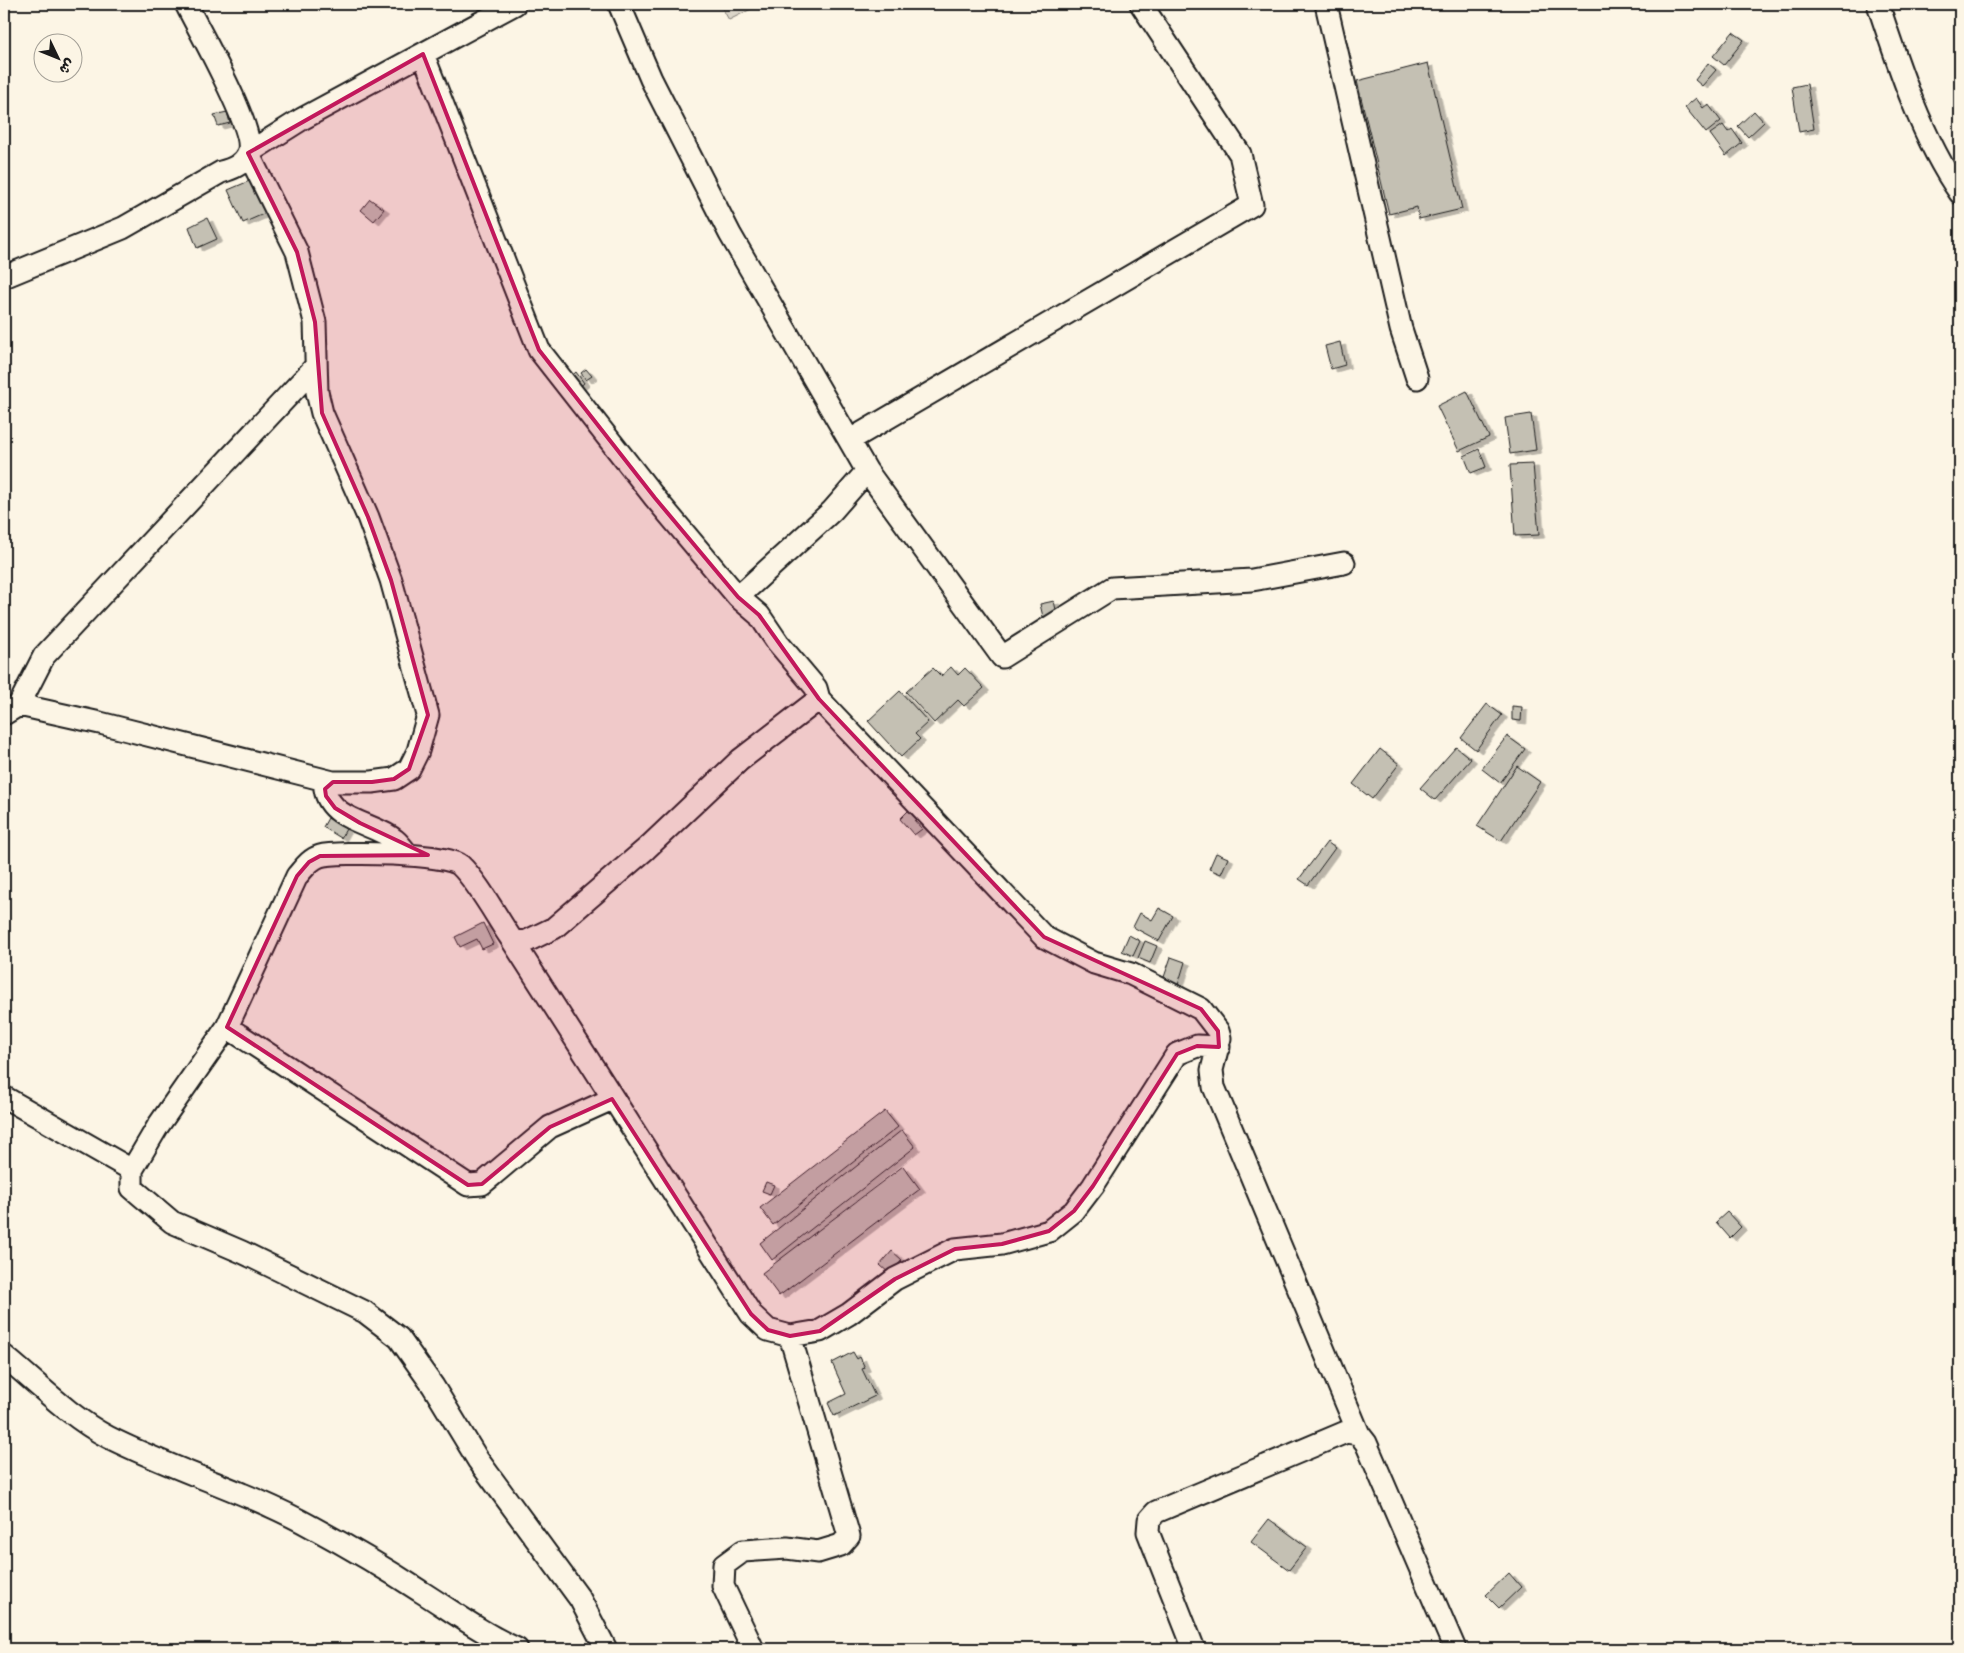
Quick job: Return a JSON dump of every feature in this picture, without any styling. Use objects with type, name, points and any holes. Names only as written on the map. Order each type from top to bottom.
[{"type":"street","points":[[186,4],[238,109],[249,135],[248,153],[297,252],[314,322],[316,366],[322,413],[368,517],[388,571],[428,716],[418,751],[409,769],[394,779],[372,782],[333,782],[100,722],[11,709],[44,656],[316,366]]},
{"type":"street","points":[[4,277],[123,228],[221,172],[237,167],[248,153],[302,119],[515,4]]},
{"type":"street","points":[[619,4],[651,79],[730,234],[867,471],[1002,658],[1112,588],[1252,580],[1344,563]]},
{"type":"street","points":[[850,440],[1252,205],[1240,154],[1141,4]]},
{"type":"street","points":[[1326,4],[1401,329],[1417,378]]},
{"type":"street","points":[[1878,4],[1927,135],[1941,163],[1960,193]]},
{"type":"street","points":[[423,54],[539,350],[656,498],[738,597],[759,615],[778,643],[816,688],[819,698],[1044,937],[1094,963],[1131,974],[1201,1010],[1218,1031],[1219,1047],[1212,1070],[1214,1087],[1358,1434],[1366,1443],[1456,1649]]},
{"type":"street","points":[[738,597],[832,511],[867,471]]},
{"type":"street","points":[[512,940],[524,942],[554,928],[646,849],[740,760],[819,698]]},
{"type":"street","points":[[333,782],[325,789],[326,796],[335,808],[395,840],[408,855]]},
{"type":"street","points":[[606,1649],[580,1599],[478,1460],[433,1386],[399,1338],[365,1312],[172,1222],[132,1188],[132,1170],[158,1126],[227,1027],[297,876],[309,862],[320,856],[408,855],[433,856],[458,863],[512,940],[751,1314],[768,1330],[790,1336],[820,1330],[849,1314],[895,1280],[955,1249],[1002,1244],[1049,1231],[1074,1210],[1094,1186],[1177,1054],[1197,1046],[1219,1047]]},
{"type":"street","points":[[227,1027],[468,1185],[482,1184],[550,1127],[612,1099]]},
{"type":"street","points":[[4,1096],[132,1170]]},
{"type":"street","points":[[752,1649],[723,1586],[724,1566],[743,1551],[787,1548],[818,1552],[841,1546],[850,1536],[790,1336]]},
{"type":"street","points":[[4,1356],[85,1422],[107,1436],[160,1460],[238,1491],[311,1526],[395,1575],[498,1641],[517,1649]]},
{"type":"street","points":[[1194,1649],[1148,1532],[1149,1520],[1156,1512],[1346,1432],[1358,1434]]},
{"type":"highlighted area","points":[[423,54],[539,350],[655,498],[738,597],[759,615],[819,699],[1044,937],[1201,1009],[1218,1031],[1219,1047],[1197,1046],[1177,1054],[1093,1186],[1074,1211],[1049,1231],[1002,1244],[955,1249],[895,1279],[820,1331],[790,1336],[768,1330],[751,1314],[612,1099],[550,1127],[482,1184],[468,1185],[227,1027],[297,876],[309,862],[320,856],[428,855],[360,823],[335,808],[326,796],[325,789],[333,782],[372,782],[394,779],[409,769],[428,715],[391,580],[368,517],[322,413],[315,322],[297,252],[248,153]]},
{"type":"shaded area","points":[[720,4],[761,4],[729,20]]},
{"type":"building","points":[[1733,32],[1744,40],[1724,65],[1713,56]]},
{"type":"building","points":[[1428,63],[1462,209],[1419,219],[1417,207],[1389,214],[1357,81]]},
{"type":"building","points":[[1708,63],[1716,70],[1702,86],[1695,80]]},
{"type":"building","points":[[1807,84],[1814,129],[1799,132],[1792,87]]},
{"type":"building","points":[[1696,98],[1703,108],[1708,104],[1721,121],[1706,133],[1685,107]]},
{"type":"building","points":[[1754,111],[1764,122],[1748,137],[1738,126]]},
{"type":"building","points":[[227,112],[230,123],[218,126],[214,115]]},
{"type":"building","points":[[1723,125],[1728,132],[1732,129],[1742,143],[1726,156],[1710,134]]},
{"type":"building","points":[[254,179],[268,212],[243,223],[228,190]]},
{"type":"building","points":[[370,199],[384,209],[374,221],[361,210]]},
{"type":"building","points":[[207,218],[217,239],[197,248],[189,227]]},
{"type":"building","points":[[1340,342],[1345,365],[1331,369],[1325,346]]},
{"type":"building","points":[[586,369],[592,376],[586,380],[581,373]]},
{"type":"building","points":[[576,372],[584,383],[577,389],[568,379]]},
{"type":"building","points":[[1467,391],[1489,437],[1459,451],[1437,406]]},
{"type":"building","points":[[1531,414],[1536,450],[1510,454],[1505,418]]},
{"type":"building","points":[[1479,449],[1486,467],[1471,473],[1464,456]]},
{"type":"building","points":[[1533,464],[1539,535],[1515,536],[1510,465]]},
{"type":"building","points":[[1054,601],[1057,614],[1043,617],[1040,604]]},
{"type":"building","points":[[951,667],[958,675],[965,668],[984,688],[964,706],[958,700],[934,723],[906,692],[933,668],[941,676]]},
{"type":"building","points":[[900,691],[928,722],[915,734],[920,739],[901,757],[868,721]]},
{"type":"building","points":[[1487,704],[1502,715],[1476,750],[1461,738]]},
{"type":"building","points":[[1512,706],[1522,707],[1521,721],[1512,720]]},
{"type":"building","points":[[1507,736],[1525,749],[1500,783],[1482,769]]},
{"type":"building","points":[[1456,747],[1471,759],[1435,800],[1420,788]]},
{"type":"building","points":[[1380,749],[1399,764],[1372,799],[1353,784]]},
{"type":"building","points":[[1517,766],[1540,782],[1501,841],[1477,826]]},
{"type":"building","points":[[911,808],[918,816],[914,820],[922,829],[914,835],[900,819]]},
{"type":"building","points":[[328,818],[346,829],[341,838],[323,827]]},
{"type":"building","points":[[1327,842],[1335,848],[1308,885],[1299,879]]},
{"type":"building","points":[[1216,853],[1228,858],[1221,874],[1209,869]]},
{"type":"building","points":[[1159,908],[1173,916],[1159,941],[1133,927],[1140,913],[1152,920]]},
{"type":"building","points":[[483,923],[493,944],[482,949],[477,939],[460,947],[455,937]]},
{"type":"building","points":[[1129,935],[1140,941],[1133,956],[1122,951]]},
{"type":"building","points":[[1145,941],[1157,946],[1150,963],[1138,958]]},
{"type":"building","points":[[1171,957],[1185,962],[1178,985],[1163,980]]},
{"type":"building","points":[[885,1111],[898,1127],[773,1225],[760,1208]]},
{"type":"building","points":[[902,1130],[915,1147],[772,1260],[760,1243]]},
{"type":"building","points":[[903,1166],[920,1189],[779,1296],[762,1273]]},
{"type":"building","points":[[766,1182],[774,1185],[770,1194],[762,1191]]},
{"type":"building","points":[[1727,1212],[1741,1227],[1730,1238],[1716,1222]]},
{"type":"building","points":[[892,1251],[902,1260],[890,1274],[880,1265]]},
{"type":"building","points":[[853,1352],[857,1359],[860,1357],[865,1368],[862,1369],[875,1396],[834,1416],[828,1403],[846,1394],[832,1363]]},
{"type":"building","points":[[1269,1519],[1307,1547],[1289,1570],[1251,1542]]},
{"type":"building","points":[[1509,1573],[1521,1587],[1499,1608],[1486,1595]]}]
